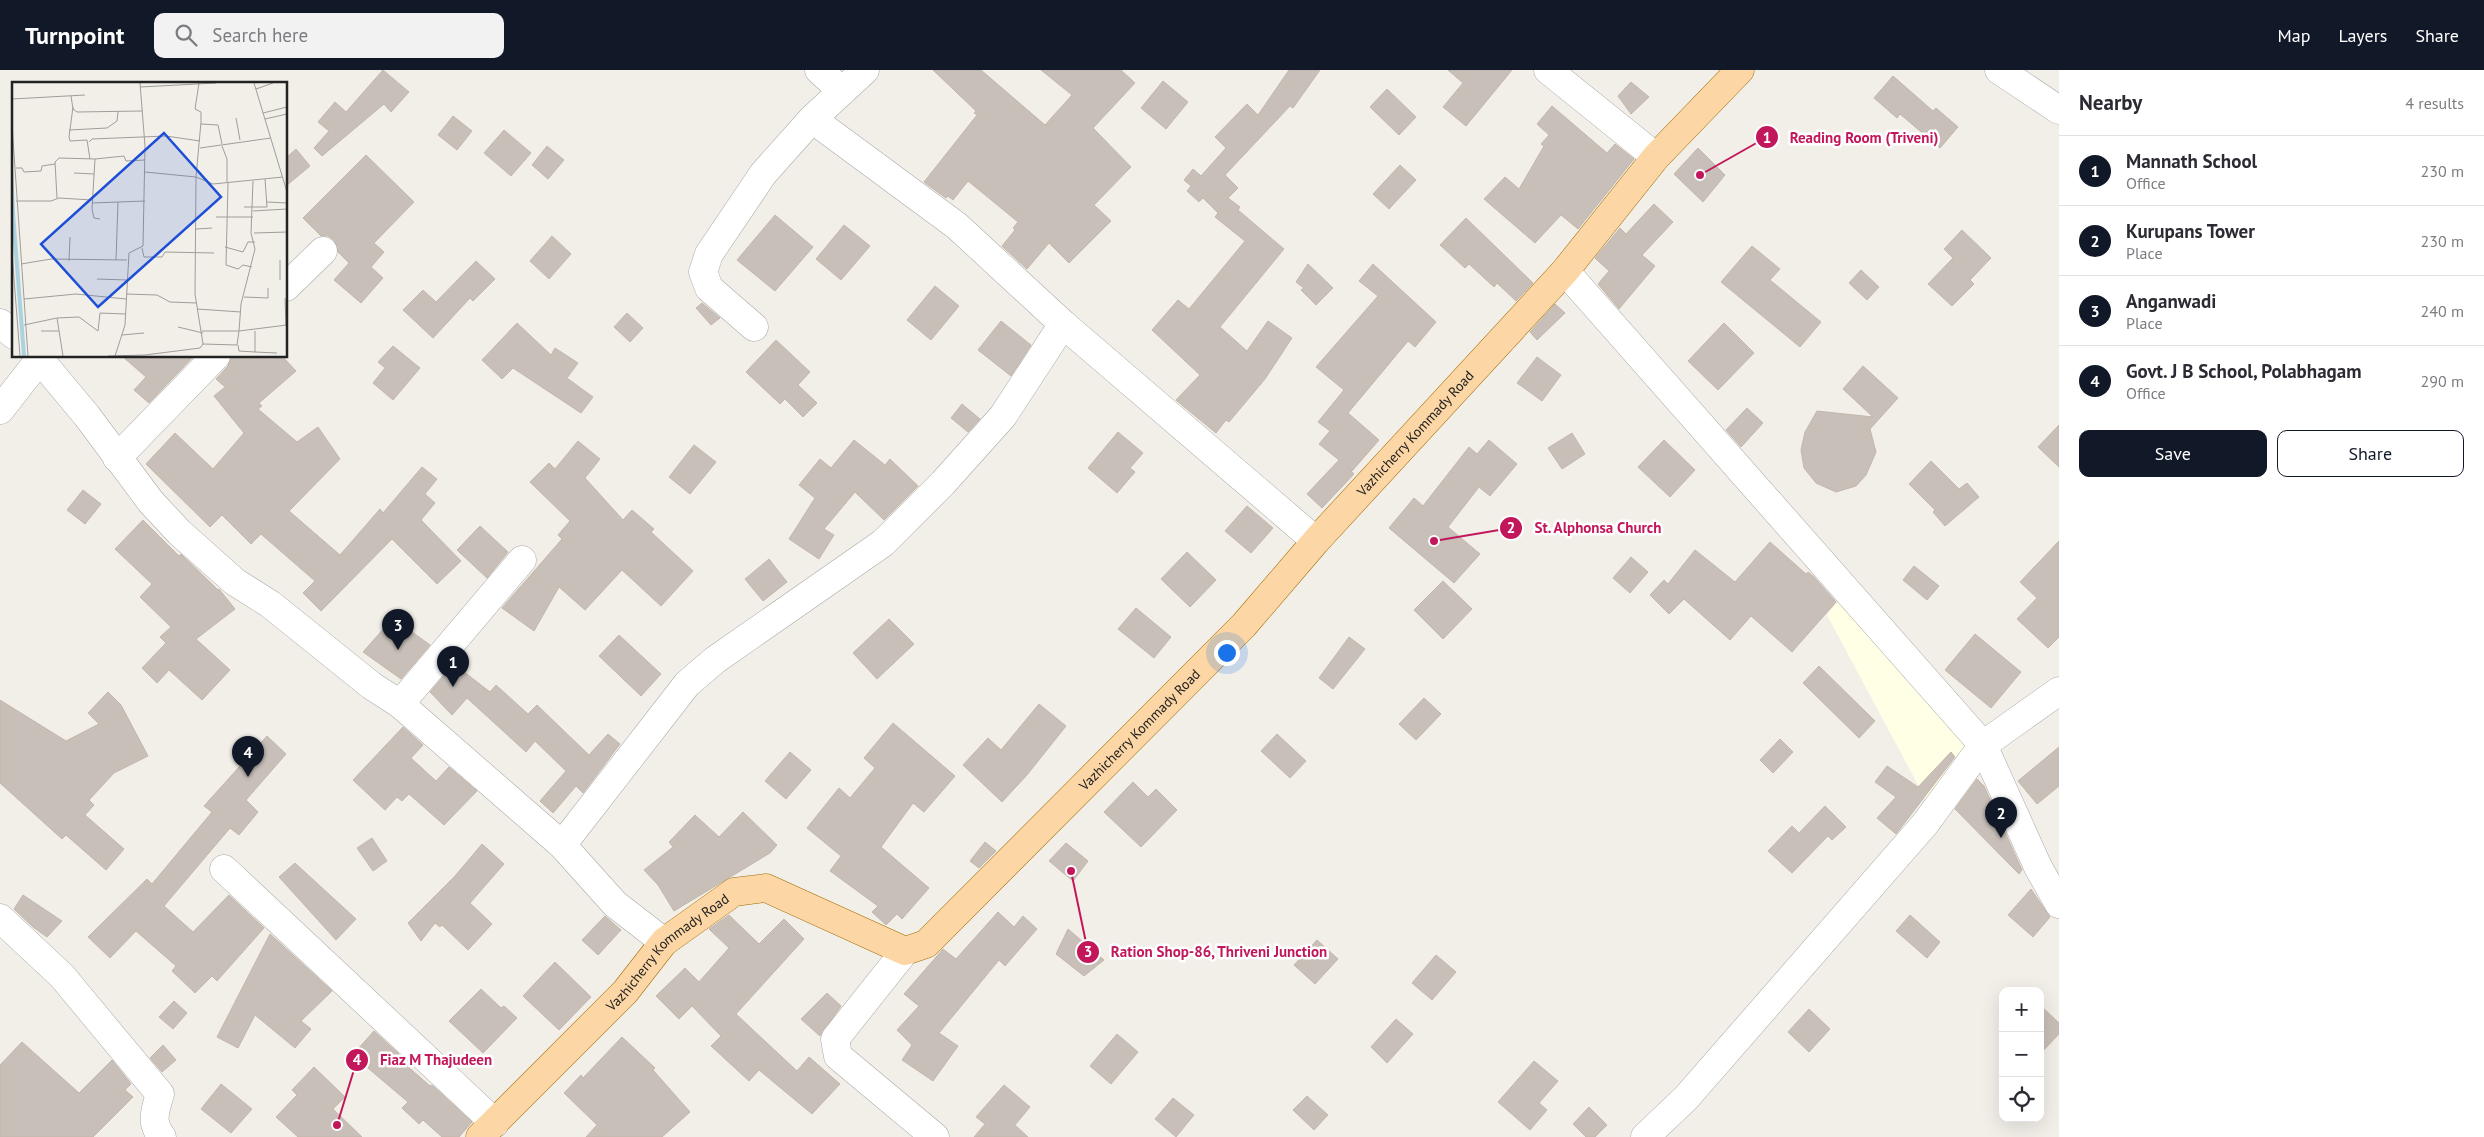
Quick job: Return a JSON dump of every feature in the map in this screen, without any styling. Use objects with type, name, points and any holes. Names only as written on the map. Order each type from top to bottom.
[{"type":"main road","name":"Vazhicherry Kommady Road","points":[[488,1130],[624,992],[664,942],[734,892],[766,888],[905,951],[926,944],[1244,624],[1316,541],[1565,271],[1656,158],[1740,70]]},
{"type":"street","points":[[819,70],[842,91]]},
{"type":"street","points":[[754,327],[709,288],[703,272],[709,254],[764,174],[812,119],[865,70]]},
{"type":"street","points":[[1548,70],[1656,158]]},
{"type":"street","points":[[1999,70],[2059,110]]},
{"type":"street","points":[[812,119],[957,226],[1063,324],[1316,541]]},
{"type":"street","points":[[288,285],[323,251]]},
{"type":"street","points":[[1565,271],[1983,745],[2038,867],[2059,904]]},
{"type":"street","points":[[0,322],[12,333]]},
{"type":"street","points":[[562,845],[687,684],[715,660],[882,543],[943,483],[1003,416],[1063,324]]},
{"type":"street","points":[[0,410],[38,358],[87,416],[151,502],[215,566],[235,582],[270,604],[372,686],[400,704],[562,845],[615,904],[664,942]]},
{"type":"street","points":[[117,458],[214,358]]},
{"type":"street","points":[[400,704],[522,560]]},
{"type":"street","points":[[1645,1137],[1686,1098],[1925,824],[1983,745],[2059,691]]},
{"type":"street","points":[[224,869],[488,1130]]},
{"type":"street","points":[[0,918],[62,976],[160,1094],[153,1117],[154,1125],[162,1137]]},
{"type":"street","points":[[905,951],[835,1039],[838,1056],[935,1137]]},
{"type":"shaded area","points":[[1848,589],[1985,738],[1932,811],[1827,615]]},
{"type":"building","points":[[383,70],[409,92],[391,112],[384,104],[322,156],[314,148],[329,131],[318,122],[335,102],[346,112]]},
{"type":"building","points":[[933,70],[981,70],[1045,125],[1072,95],[1041,70],[1121,70],[1135,83],[1093,128],[1131,167],[1094,205],[1111,221],[1069,263],[1049,243],[1027,269],[1002,246],[1015,230],[1013,228],[1018,222],[968,181],[953,200],[948,196],[946,198],[924,182],[977,115],[974,113],[976,111]]},
{"type":"building","points":[[1289,70],[1320,70],[1293,108],[1290,106],[1225,175],[1238,188],[1228,198],[1240,207],[1238,210],[1284,249],[1220,327],[1247,351],[1268,321],[1292,338],[1265,379],[1229,422],[1226,420],[1216,433],[1176,400],[1200,375],[1152,330],[1178,300],[1189,309],[1245,241],[1215,217],[1218,213],[1203,198],[1199,202],[1187,191],[1191,186],[1184,180],[1193,169],[1201,176],[1226,148],[1215,137],[1247,104],[1258,115]]},
{"type":"building","points":[[1448,70],[1512,70],[1466,126],[1443,107],[1463,83]]},
{"type":"building","points":[[1893,76],[1933,111],[1936,108],[1958,127],[1940,148],[1900,114],[1897,118],[1874,98]]},
{"type":"building","points":[[1163,81],[1188,102],[1166,129],[1141,108]]},
{"type":"building","points":[[1631,82],[1649,97],[1631,114],[1618,96]]},
{"type":"building","points":[[1387,89],[1416,117],[1399,135],[1370,107]]},
{"type":"building","points":[[1552,106],[1607,153],[1615,144],[1634,159],[1578,229],[1561,215],[1535,243],[1484,199],[1505,177],[1519,189],[1544,146],[1541,144],[1549,135],[1537,124]]},
{"type":"building","points":[[453,116],[472,131],[457,150],[438,135]]},
{"type":"building","points":[[504,130],[531,153],[511,176],[484,153]]},
{"type":"building","points":[[547,146],[564,160],[548,179],[532,165]]},
{"type":"building","points":[[1698,148],[1725,175],[1703,202],[1674,174]]},
{"type":"building","points":[[296,149],[310,166],[288,184],[288,156]]},
{"type":"building","points":[[366,155],[414,202],[374,243],[384,252],[371,267],[383,278],[361,303],[334,280],[349,263],[338,252],[334,240],[328,236],[321,236],[303,218]]},
{"type":"building","points":[[1400,165],[1416,180],[1389,209],[1373,194]]},
{"type":"building","points":[[1654,204],[1673,222],[1642,255],[1655,266],[1619,309],[1598,284],[1609,271],[1595,258],[1620,228],[1626,234]]},
{"type":"building","points":[[775,215],[813,247],[775,291],[737,260]]},
{"type":"building","points":[[1466,218],[1533,283],[1516,301],[1497,283],[1494,287],[1469,264],[1465,268],[1440,245]]},
{"type":"building","points":[[844,225],[870,246],[841,280],[816,259]]},
{"type":"building","points":[[1962,230],[1991,258],[1970,280],[1974,284],[1952,306],[1928,284],[1953,258],[1944,249]]},
{"type":"building","points":[[552,236],[571,254],[549,279],[530,261]]},
{"type":"building","points":[[1752,246],[1780,269],[1770,280],[1821,322],[1800,347],[1721,282]]},
{"type":"building","points":[[476,261],[495,279],[473,301],[470,298],[433,338],[403,310],[423,290],[436,302]]},
{"type":"building","points":[[1308,264],[1333,288],[1316,305],[1301,290],[1304,288],[1296,282]]},
{"type":"building","points":[[1373,264],[1436,322],[1415,347],[1408,341],[1348,413],[1379,440],[1352,471],[1346,466],[1354,474],[1322,508],[1307,494],[1339,460],[1319,444],[1330,431],[1318,422],[1344,390],[1316,367],[1378,296],[1359,281]]},
{"type":"building","points":[[1861,270],[1879,287],[1867,300],[1849,283]]},
{"type":"building","points":[[935,286],[959,306],[931,340],[907,320]]},
{"type":"building","points":[[702,303],[720,318],[711,325],[696,308]]},
{"type":"building","points":[[1555,304],[1565,313],[1537,340],[1530,332]]},
{"type":"building","points":[[627,313],[643,328],[630,342],[614,327]]},
{"type":"building","points":[[1001,321],[1031,345],[1011,376],[978,350]]},
{"type":"building","points":[[517,323],[551,355],[555,348],[578,363],[567,378],[593,397],[581,413],[513,368],[502,379],[482,360]]},
{"type":"building","points":[[1724,323],[1754,353],[1718,390],[1688,361]]},
{"type":"building","points":[[776,340],[810,372],[798,385],[817,403],[803,417],[785,399],[780,404],[746,372]]},
{"type":"building","points":[[393,346],[420,368],[393,400],[373,383],[385,368],[378,362]]},
{"type":"building","points":[[1537,357],[1561,375],[1542,401],[1517,383]]},
{"type":"building","points":[[124,358],[192,358],[149,403],[134,390],[146,377]]},
{"type":"building","points":[[230,358],[284,358],[296,371],[259,403],[262,406],[258,409],[297,442],[318,427],[340,459],[289,511],[340,555],[380,509],[383,513],[422,467],[437,479],[425,494],[435,503],[421,520],[461,561],[437,584],[392,539],[321,611],[303,593],[315,581],[261,534],[251,544],[222,515],[210,527],[146,464],[175,433],[213,469],[244,433],[214,396],[225,387],[216,379],[228,366]]},
{"type":"building","points":[[1863,366],[1898,398],[1870,429],[1876,452],[1866,475],[1856,486],[1836,492],[1816,483],[1804,468],[1801,450],[1805,432],[1817,411],[1873,417],[1843,389]]},
{"type":"building","points":[[962,404],[980,419],[968,432],[951,418]]},
{"type":"building","points":[[1747,408],[1763,423],[1741,447],[1726,430]]},
{"type":"building","points":[[2059,425],[2059,467],[2038,447]]},
{"type":"building","points":[[1118,432],[1143,453],[1130,468],[1135,472],[1117,493],[1088,468]]},
{"type":"building","points":[[1572,433],[1585,454],[1562,469],[1548,448]]},
{"type":"building","points":[[854,440],[885,465],[890,459],[918,486],[884,520],[855,492],[824,529],[834,535],[819,559],[789,539],[815,498],[799,485],[820,459],[831,468]]},
{"type":"building","points":[[1489,440],[1517,464],[1490,496],[1479,487],[1448,527],[1480,554],[1454,583],[1389,528],[1414,498],[1423,506],[1469,447],[1477,454]]},
{"type":"building","points":[[1664,440],[1695,470],[1670,497],[1638,467]]},
{"type":"building","points":[[578,441],[600,459],[585,478],[623,520],[632,510],[654,529],[651,532],[693,571],[661,606],[622,570],[585,610],[559,587],[534,631],[502,608],[562,539],[558,535],[570,521],[530,482],[549,463],[555,469]]},
{"type":"building","points":[[694,445],[716,462],[690,494],[669,477]]},
{"type":"building","points":[[1931,461],[1959,489],[1967,483],[1979,497],[1945,526],[1933,512],[1935,510],[1909,484]]},
{"type":"building","points":[[83,490],[101,504],[85,524],[67,510]]},
{"type":"building","points":[[1247,506],[1273,528],[1251,553],[1225,531]]},
{"type":"building","points":[[143,520],[179,556],[181,554],[219,589],[235,609],[196,639],[230,670],[202,700],[169,670],[157,683],[142,668],[166,643],[160,637],[171,627],[140,597],[152,584],[115,549]]},
{"type":"building","points":[[480,526],[508,552],[487,578],[457,550]]},
{"type":"building","points":[[2059,541],[2059,637],[2048,648],[2017,619],[2037,598],[2020,582]]},
{"type":"building","points":[[1770,542],[1806,574],[1808,572],[1814,577],[1836,602],[1792,652],[1751,616],[1730,640],[1684,599],[1669,614],[1650,595],[1664,580],[1668,584],[1695,550],[1735,582]]},
{"type":"building","points":[[1187,552],[1216,580],[1190,607],[1161,579]]},
{"type":"building","points":[[1631,557],[1648,572],[1630,593],[1613,578]]},
{"type":"building","points":[[769,559],[787,582],[763,601],[745,579]]},
{"type":"building","points":[[1914,566],[1939,586],[1927,600],[1903,580]]},
{"type":"building","points":[[1443,581],[1472,609],[1443,639],[1414,610]]},
{"type":"building","points":[[1136,608],[1171,637],[1154,658],[1118,629]]},
{"type":"building","points":[[393,618],[430,645],[401,679],[363,652]]},
{"type":"building","points":[[889,619],[914,644],[877,679],[853,653]]},
{"type":"building","points":[[1975,634],[2021,672],[1991,708],[1945,670]]},
{"type":"building","points":[[619,635],[661,674],[641,696],[599,656]]},
{"type":"building","points":[[1349,637],[1365,649],[1333,689],[1319,678]]},
{"type":"building","points":[[454,664],[490,692],[496,685],[528,714],[537,705],[589,755],[608,734],[620,744],[583,793],[576,786],[553,813],[540,801],[566,771],[535,741],[526,752],[467,698],[452,715],[430,692]]},
{"type":"building","points":[[1819,666],[1875,721],[1859,738],[1803,683]]},
{"type":"building","points":[[108,692],[121,705],[148,756],[114,773],[89,800],[94,805],[85,815],[124,849],[106,870],[66,835],[62,839],[0,783],[0,700],[66,741],[99,724],[88,713]]},
{"type":"building","points":[[1424,698],[1441,714],[1416,740],[1399,724]]},
{"type":"building","points":[[1039,704],[1066,726],[1027,775],[1002,802],[963,765],[988,738],[1001,750]]},
{"type":"building","points":[[893,723],[955,776],[924,812],[913,803],[881,847],[929,888],[902,919],[897,914],[886,925],[872,912],[878,906],[830,871],[841,856],[807,828],[839,788],[850,798],[875,768],[864,758]]},
{"type":"building","points":[[403,727],[423,745],[411,758],[436,781],[449,767],[477,791],[444,825],[409,794],[402,801],[397,797],[385,810],[353,780]]},
{"type":"building","points":[[1277,734],[1306,761],[1290,778],[1261,751]]},
{"type":"building","points":[[267,736],[286,754],[246,800],[258,812],[239,835],[230,828],[164,906],[193,932],[229,895],[264,928],[217,981],[212,976],[195,993],[172,971],[176,966],[136,931],[110,958],[88,937],[147,879],[152,884],[212,812],[204,806]]},
{"type":"building","points":[[1780,739],[1793,752],[1773,773],[1760,760]]},
{"type":"building","points":[[2059,747],[2059,786],[2037,804],[2018,781]]},
{"type":"building","points":[[790,752],[811,770],[786,799],[765,781]]},
{"type":"building","points":[[1951,752],[1955,757],[1896,834],[1877,818],[1896,797],[1875,782],[1887,766],[1918,787]]},
{"type":"building","points":[[1977,779],[1984,786],[2022,870],[2019,874],[1955,809]]},
{"type":"building","points":[[1133,782],[1148,797],[1156,789],[1177,810],[1141,847],[1104,812]]},
{"type":"building","points":[[1825,806],[1846,827],[1832,840],[1828,836],[1792,873],[1768,851],[1792,826],[1799,833]]},
{"type":"building","points":[[743,812],[777,845],[770,853],[674,911],[658,885],[644,870],[673,847],[669,842],[695,815],[719,837]]},
{"type":"building","points":[[372,838],[387,861],[373,871],[357,848]]},
{"type":"building","points":[[985,842],[996,851],[979,868],[970,861]]},
{"type":"building","points":[[1066,843],[1088,861],[1073,881],[1049,861]]},
{"type":"building","points":[[482,844],[504,864],[470,903],[492,924],[468,950],[442,925],[440,927],[435,923],[421,941],[408,923],[455,876]]},
{"type":"building","points":[[295,863],[356,919],[336,940],[279,877]]},
{"type":"building","points":[[2031,889],[2050,917],[2033,937],[2008,915]]},
{"type":"building","points":[[23,895],[62,921],[47,937],[14,909]]},
{"type":"building","points":[[998,912],[1014,927],[1023,916],[1037,929],[1005,966],[999,960],[939,1033],[958,1046],[933,1081],[902,1060],[912,1045],[897,1030],[919,1006],[904,994],[943,949],[956,959]]},
{"type":"building","points":[[729,915],[759,944],[784,919],[804,939],[736,1014],[797,1071],[809,1057],[840,1084],[812,1114],[759,1070],[749,1081],[711,1046],[721,1036],[692,1006],[679,1019],[656,996],[685,968],[699,982],[729,948],[709,929]]},
{"type":"building","points":[[1910,915],[1940,942],[1927,958],[1896,931]]},
{"type":"building","points":[[605,916],[621,930],[598,955],[582,940]]},
{"type":"building","points":[[1068,929],[1104,960],[1084,976],[1056,954]]},
{"type":"building","points":[[270,934],[332,991],[301,1021],[311,1029],[295,1048],[255,1015],[238,1048],[217,1037]]},
{"type":"building","points":[[1317,940],[1338,959],[1315,984],[1294,965]]},
{"type":"building","points":[[1436,955],[1456,972],[1432,1000],[1412,983]]},
{"type":"building","points":[[555,962],[591,997],[559,1030],[523,996]]},
{"type":"building","points":[[481,989],[501,1008],[504,1006],[517,1018],[483,1053],[449,1021]]},
{"type":"building","points":[[827,993],[841,1006],[820,1036],[801,1019]]},
{"type":"building","points":[[174,1001],[187,1013],[173,1029],[159,1017]]},
{"type":"building","points":[[1809,1009],[1830,1029],[1809,1052],[1788,1032]]},
{"type":"building","points":[[2044,1009],[2059,1023],[2059,1034],[2044,1050]]},
{"type":"building","points":[[1396,1019],[1413,1034],[1387,1063],[1371,1047]]},
{"type":"building","points":[[374,1031],[399,1054],[397,1057],[430,1086],[432,1085],[472,1122],[459,1137],[442,1137],[423,1120],[419,1124],[402,1108],[408,1102],[362,1063],[366,1058],[357,1050]]},
{"type":"building","points":[[1117,1034],[1138,1052],[1111,1084],[1090,1066]]},
{"type":"building","points":[[622,1037],[655,1068],[653,1070],[690,1112],[662,1137],[586,1137],[597,1125],[564,1093],[581,1075],[583,1078]]},
{"type":"building","points":[[22,1042],[79,1093],[112,1060],[131,1084],[125,1090],[133,1097],[93,1137],[0,1137],[0,1065]]},
{"type":"building","points":[[163,1045],[176,1060],[162,1072],[150,1058]]},
{"type":"building","points":[[1534,1061],[1558,1081],[1539,1103],[1547,1110],[1530,1130],[1498,1102]]},
{"type":"building","points":[[314,1067],[345,1097],[333,1109],[362,1137],[298,1137],[276,1117],[297,1095],[292,1090]]},
{"type":"building","points":[[221,1084],[252,1109],[231,1133],[201,1109]]},
{"type":"building","points":[[1004,1085],[1030,1107],[1015,1125],[1028,1137],[974,1137],[985,1124],[976,1117]]},
{"type":"building","points":[[1307,1096],[1328,1115],[1314,1130],[1293,1110]]},
{"type":"building","points":[[1173,1098],[1194,1115],[1176,1137],[1155,1119]]},
{"type":"building","points":[[1589,1107],[1607,1125],[1595,1137],[1586,1137],[1573,1124]]},
{"type":"place","name":"Reading Room (Triveni)","points":[[1700,175]]},
{"type":"place","name":"St. Alphonsa Church","points":[[1434,541]]},
{"type":"place","name":"Anganwadi","points":[[398,650]]},
{"type":"place","name":"Mannath School","points":[[453,687]]},
{"type":"place","name":"Govt. J B School, Polabhagam","points":[[248,777]]},
{"type":"place","name":"Kurupans Tower","points":[[2001,838]]},
{"type":"place","name":"Ration Shop-86, Thriveni Junction","points":[[1071,871]]},
{"type":"place","name":"Fiaz M Thajudeen","points":[[337,1125]]}]
